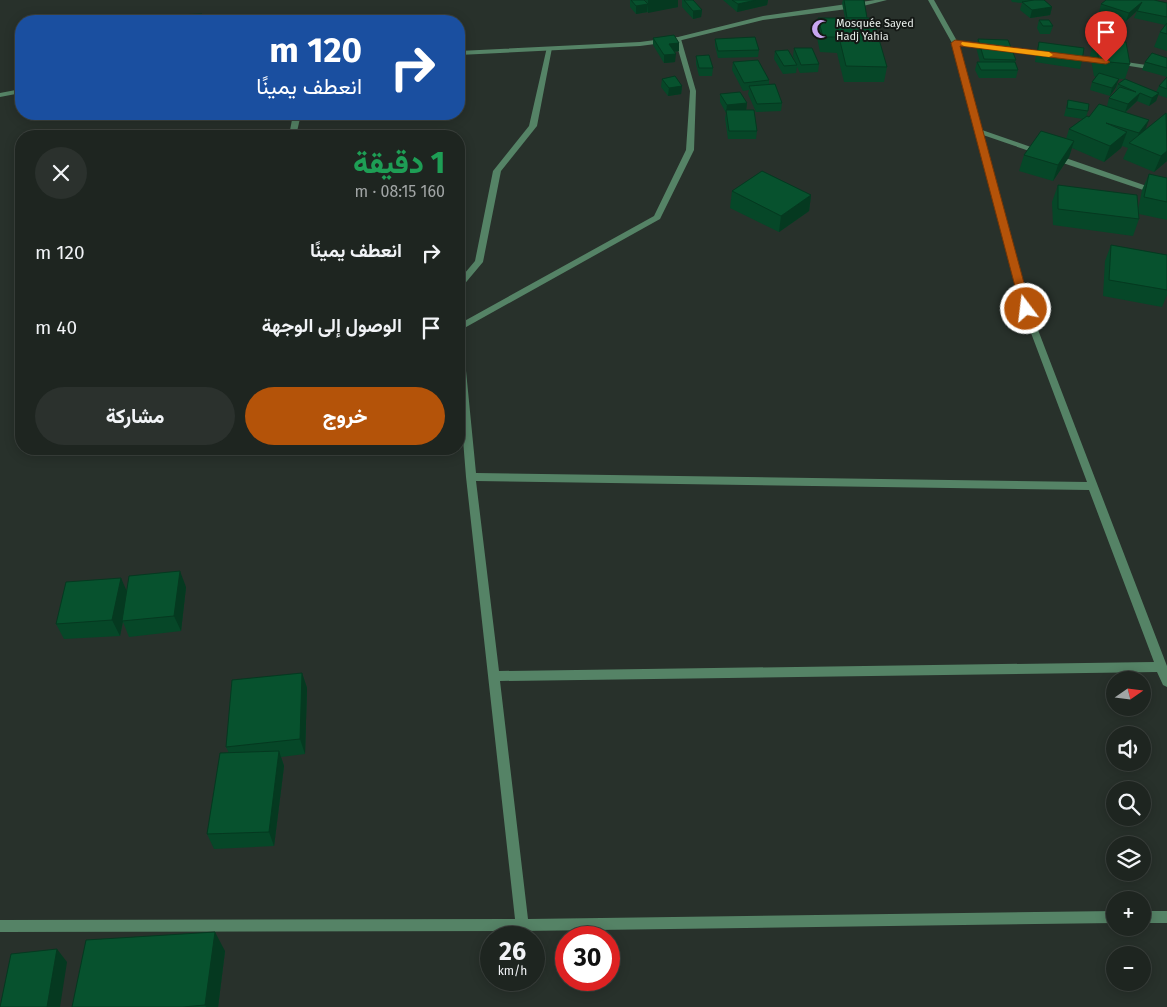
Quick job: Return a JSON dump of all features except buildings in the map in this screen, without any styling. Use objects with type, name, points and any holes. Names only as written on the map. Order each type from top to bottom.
[{"type":"street","points":[[465,53],[640,44],[678,39],[763,18],[855,6],[884,0]]},
{"type":"street","points":[[931,0],[955,43],[1026,309],[1167,682]]},
{"type":"street","points":[[465,325],[657,217],[690,150],[693,90],[678,39]]},
{"type":"street","points":[[955,43],[1054,55]]},
{"type":"street","points":[[465,278],[479,262],[497,172],[533,126],[549,48]]},
{"type":"street","points":[[1064,56],[1167,70]]},
{"type":"street","points":[[0,95],[15,92]]},
{"type":"street","points":[[979,131],[1167,196]]},
{"type":"street","points":[[465,408],[471,477],[522,925]]},
{"type":"street","points":[[471,477],[1093,486]]},
{"type":"street","points":[[494,676],[1162,668]]},
{"type":"street","points":[[0,926],[522,925],[1106,917]]},
{"type":"street","points":[[1151,917],[1167,917]]},
{"type":"slow traffic","points":[[964,44],[1049,55]]},
{"type":"place","name":"Mosquée Sayed Hadj Yahia","points":[[821,29]]},
{"type":"route","points":[[1026,309],[955,43],[1106,62]]}]
